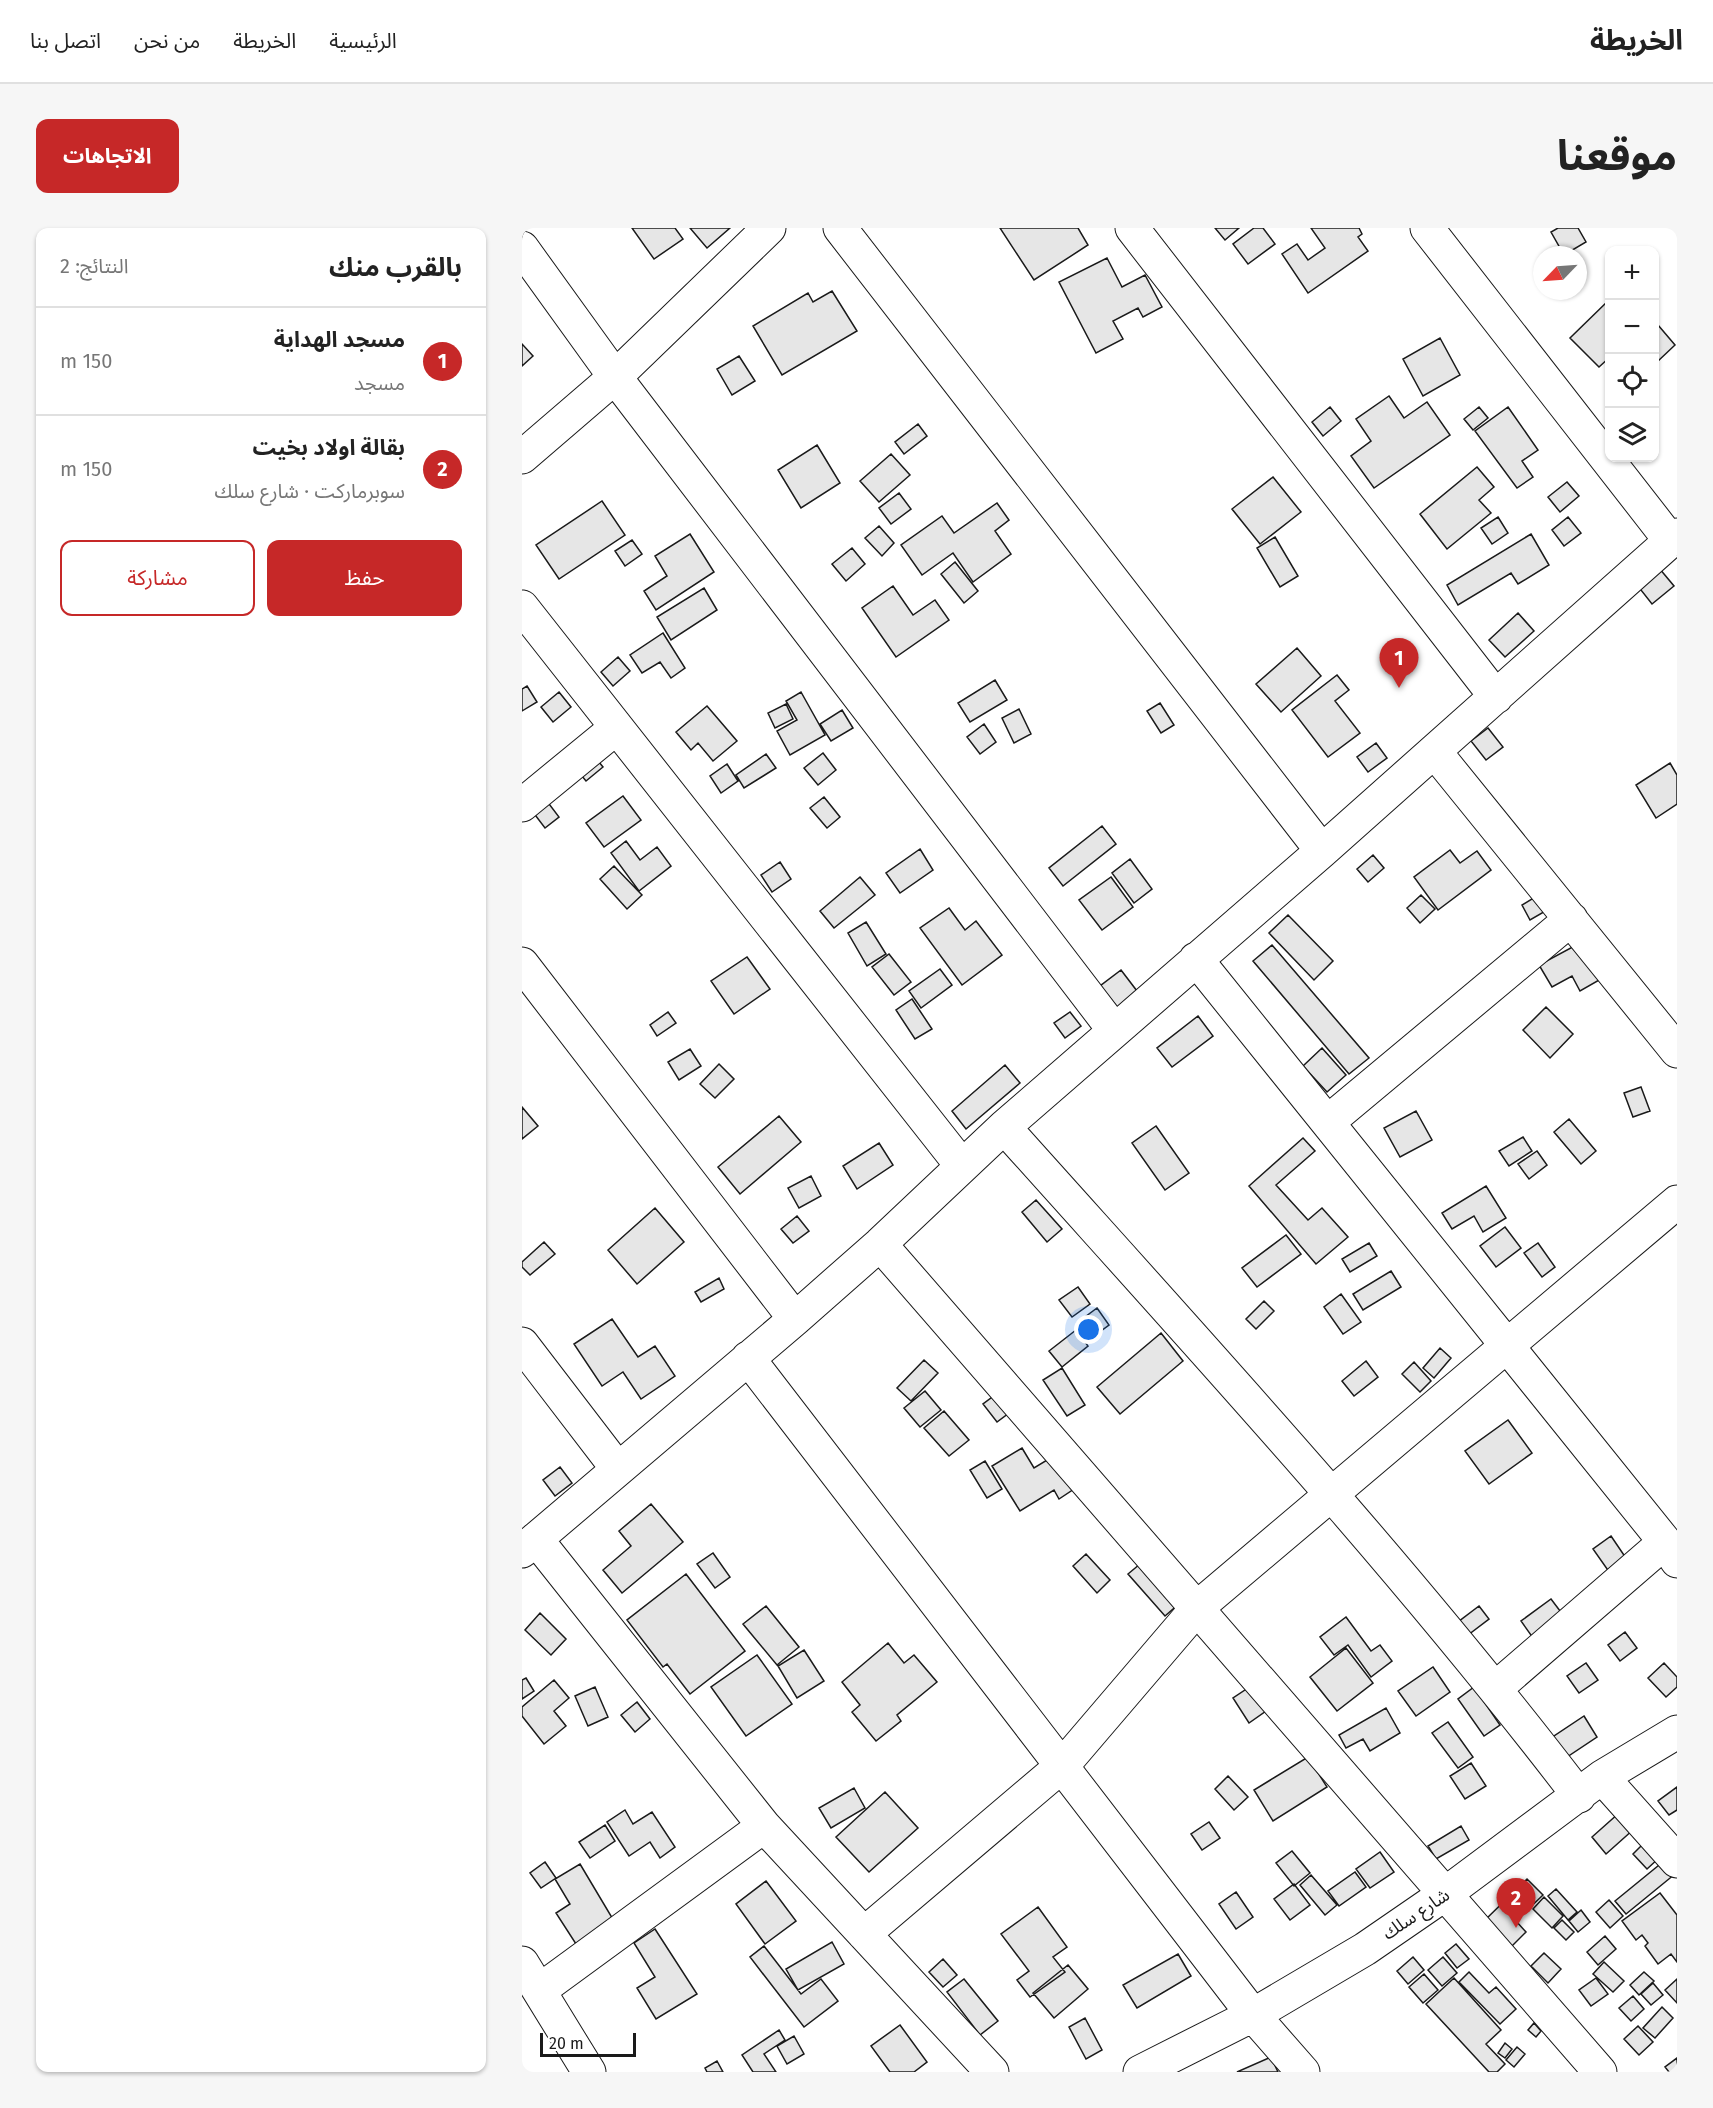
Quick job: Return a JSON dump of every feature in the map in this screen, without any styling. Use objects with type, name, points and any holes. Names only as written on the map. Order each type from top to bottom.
[{"type":"street","points":[[522,457],[615,377],[769,228]]},
{"type":"street","points":[[840,228],[1322,851]]},
{"type":"street","points":[[1132,228],[1496,697]]},
{"type":"street","points":[[992,2072],[764,1826],[529,1545],[795,1319],[880,1244],[1004,1127],[1435,752],[1674,538],[1427,228]]},
{"type":"street","points":[[522,248],[615,377],[1114,1030]]},
{"type":"street","points":[[522,608],[962,1166]]},
{"type":"street","points":[[522,805],[616,728]]},
{"type":"street","points":[[1435,752],[1677,1051]]},
{"type":"street","points":[[1329,1121],[1572,919]]},
{"type":"street","points":[[1196,959],[1329,1121],[1671,1551],[1496,1688]]},
{"type":"street","points":[[522,964],[795,1319]]},
{"type":"street","points":[[1004,1127],[1332,1493],[1496,1688],[1591,1787],[1677,1861]]},
{"type":"street","points":[[864,1934],[1063,1766],[1198,1607],[1677,1202]]},
{"type":"street","points":[[880,1244],[1600,2072]]},
{"type":"street","points":[[522,1344],[617,1468]]},
{"type":"street","points":[[748,1358],[1252,2015],[1303,2072]]},
{"type":"street","name":"شارع سلك","points":[[1140,2072],[1252,2015],[1365,1949],[1445,1894],[1591,1787],[1677,1732]]},
{"type":"street","points":[[590,2072],[531,1976],[764,1826]]},
{"type":"building","points":[[632,228],[675,228],[683,239],[654,259]]},
{"type":"building","points":[[690,228],[730,228],[707,248]]},
{"type":"building","points":[[1000,228],[1078,228],[1088,245],[1034,280]]},
{"type":"building","points":[[1215,228],[1239,228],[1225,240]]},
{"type":"building","points":[[1254,228],[1263,228],[1275,244],[1248,264],[1233,244]]},
{"type":"building","points":[[1311,228],[1359,228],[1362,234],[1358,237],[1368,251],[1308,293],[1282,254],[1297,244],[1308,260],[1325,248]]},
{"type":"building","points":[[1558,228],[1578,228],[1586,242],[1579,246],[1559,246],[1551,232]]},
{"type":"building","points":[[1107,258],[1122,287],[1145,275],[1162,307],[1143,317],[1138,308],[1113,321],[1123,339],[1096,353],[1059,282]]},
{"type":"building","points":[[832,291],[857,331],[782,375],[753,326],[808,293],[813,302]]},
{"type":"building","points":[[1605,304],[1605,362],[1599,367],[1570,338]]},
{"type":"building","points":[[1659,326],[1675,345],[1659,360]]},
{"type":"building","points":[[1440,338],[1460,375],[1423,396],[1403,359]]},
{"type":"building","points":[[522,344],[533,356],[522,366]]},
{"type":"building","points":[[739,356],[755,381],[732,395],[717,369]]},
{"type":"building","points":[[1389,396],[1404,418],[1427,402],[1450,435],[1374,488],[1351,456],[1371,441],[1356,419]]},
{"type":"building","points":[[1330,407],[1341,421],[1323,436],[1312,422]]},
{"type":"building","points":[[1479,407],[1488,418],[1473,430],[1464,419]]},
{"type":"building","points":[[1508,407],[1538,450],[1522,461],[1533,477],[1517,488],[1475,431]]},
{"type":"building","points":[[918,424],[927,436],[904,454],[895,442]]},
{"type":"building","points":[[817,445],[840,483],[801,508],[778,470]]},
{"type":"building","points":[[891,454],[910,475],[879,502],[860,481]]},
{"type":"building","points":[[1477,467],[1494,487],[1479,500],[1491,513],[1447,549],[1420,514]]},
{"type":"building","points":[[1273,477],[1301,512],[1260,544],[1232,509]]},
{"type":"building","points":[[1567,482],[1579,496],[1560,512],[1548,497]]},
{"type":"building","points":[[899,493],[911,509],[891,524],[879,508]]},
{"type":"building","points":[[602,501],[625,535],[559,579],[536,545]]},
{"type":"building","points":[[997,503],[1009,520],[995,531],[1011,554],[973,582],[953,553],[922,575],[901,545],[942,516],[954,533]]},
{"type":"building","points":[[1498,517],[1508,533],[1492,544],[1481,528]]},
{"type":"building","points":[[1568,517],[1581,533],[1564,546],[1552,530]]},
{"type":"building","points":[[879,526],[894,543],[882,556],[865,538]]},
{"type":"building","points":[[690,534],[714,572],[656,610],[644,591],[667,576],[655,556]]},
{"type":"building","points":[[1531,534],[1549,565],[1518,584],[1511,573],[1458,605],[1447,585]]},
{"type":"building","points":[[1275,537],[1298,576],[1280,587],[1257,548]]},
{"type":"building","points":[[632,540],[642,554],[625,566],[615,551]]},
{"type":"building","points":[[852,548],[865,564],[846,581],[832,564]]},
{"type":"building","points":[[955,562],[978,591],[964,603],[941,574]]},
{"type":"building","points":[[1659,568],[1674,586],[1652,604],[1637,585]]},
{"type":"building","points":[[893,586],[913,615],[935,600],[949,620],[896,657],[862,608]]},
{"type":"building","points":[[704,588],[717,610],[671,640],[657,617]]},
{"type":"building","points":[[1518,613],[1534,631],[1505,657],[1489,640]]},
{"type":"building","points":[[663,633],[685,668],[671,678],[660,662],[642,673],[630,655]]},
{"type":"building","points":[[1297,648],[1321,676],[1281,712],[1256,684]]},
{"type":"building","points":[[618,657],[630,671],[613,686],[601,672]]},
{"type":"building","points":[[1337,675],[1349,690],[1335,701],[1360,733],[1328,757],[1292,710]]},
{"type":"building","points":[[995,680],[1007,700],[970,722],[958,703]]},
{"type":"building","points":[[527,686],[537,702],[522,711],[522,689]]},
{"type":"building","points":[[559,692],[571,707],[553,722],[541,707]]},
{"type":"building","points":[[801,692],[825,735],[790,755],[777,731],[797,720],[786,701]]},
{"type":"building","points":[[1160,703],[1174,725],[1161,733],[1147,711]]},
{"type":"building","points":[[786,704],[793,719],[775,728],[768,713]]},
{"type":"building","points":[[707,706],[737,741],[713,761],[698,743],[691,750],[676,732]]},
{"type":"building","points":[[1019,709],[1031,734],[1014,743],[1002,718]]},
{"type":"building","points":[[842,710],[853,728],[831,741],[820,724]]},
{"type":"building","points":[[984,724],[996,742],[980,754],[967,737]]},
{"type":"building","points":[[1488,728],[1503,747],[1486,760],[1471,741]]},
{"type":"building","points":[[1376,743],[1387,758],[1368,772],[1357,757]]},
{"type":"building","points":[[590,751],[603,767],[586,781],[573,765]]},
{"type":"building","points":[[823,753],[836,770],[818,785],[804,768]]},
{"type":"building","points":[[766,754],[776,768],[744,788],[736,775]]},
{"type":"building","points":[[1670,763],[1677,775],[1677,804],[1656,818],[1636,785]]},
{"type":"building","points":[[727,764],[738,781],[721,793],[710,776]]},
{"type":"building","points":[[537,788],[559,817],[545,828],[523,799]]},
{"type":"building","points":[[623,796],[641,820],[604,847],[586,823]]},
{"type":"building","points":[[824,797],[840,817],[827,828],[810,808]]},
{"type":"building","points":[[1102,826],[1116,844],[1063,886],[1049,868]]},
{"type":"building","points":[[626,841],[640,860],[657,847],[671,866],[639,891],[611,853]]},
{"type":"building","points":[[920,849],[933,870],[900,893],[886,873]]},
{"type":"building","points":[[1450,850],[1460,863],[1477,851],[1491,870],[1438,910],[1414,877]]},
{"type":"building","points":[[1373,855],[1384,868],[1368,882],[1357,869]]},
{"type":"building","points":[[1130,859],[1152,889],[1134,903],[1112,873]]},
{"type":"building","points":[[780,862],[791,879],[772,892],[761,875]]},
{"type":"building","points":[[614,866],[642,895],[627,909],[600,879]]},
{"type":"building","points":[[860,877],[875,895],[834,928],[820,911]]},
{"type":"building","points":[[1111,877],[1133,907],[1102,930],[1079,900]]},
{"type":"building","points":[[1540,894],[1549,909],[1530,920],[1522,905]]},
{"type":"building","points":[[1421,895],[1435,909],[1420,923],[1407,908]]},
{"type":"building","points":[[949,908],[965,930],[976,921],[1002,955],[962,985],[920,928]]},
{"type":"building","points":[[1288,915],[1333,961],[1314,980],[1269,933]]},
{"type":"building","points":[[866,922],[886,954],[867,966],[848,933]]},
{"type":"building","points":[[1580,943],[1601,979],[1580,991],[1572,976],[1552,987],[1539,965]]},
{"type":"building","points":[[1272,945],[1369,1058],[1349,1074],[1253,961]]},
{"type":"building","points":[[889,954],[911,982],[894,995],[872,967]]},
{"type":"building","points":[[747,957],[770,989],[734,1014],[711,981]]},
{"type":"building","points":[[940,969],[952,985],[921,1008],[909,991]]},
{"type":"building","points":[[1121,970],[1137,991],[1118,1008],[1100,986]]},
{"type":"building","points":[[912,999],[932,1029],[915,1039],[896,1010]]},
{"type":"building","points":[[1546,1007],[1573,1034],[1550,1058],[1523,1030]]},
{"type":"building","points":[[668,1012],[676,1023],[657,1036],[650,1025]]},
{"type":"building","points":[[1070,1012],[1081,1026],[1065,1038],[1054,1023]]},
{"type":"building","points":[[1198,1016],[1213,1036],[1172,1067],[1157,1048]]},
{"type":"building","points":[[1322,1048],[1346,1075],[1327,1092],[1303,1066]]},
{"type":"building","points":[[690,1049],[701,1066],[679,1080],[668,1062]]},
{"type":"building","points":[[719,1064],[734,1079],[715,1098],[700,1084]]},
{"type":"building","points":[[1005,1065],[1020,1083],[966,1129],[952,1111]]},
{"type":"building","points":[[1641,1087],[1650,1111],[1633,1117],[1624,1093]]},
{"type":"building","points":[[522,1107],[538,1126],[522,1139]]},
{"type":"building","points":[[1416,1111],[1432,1140],[1400,1157],[1384,1128]]},
{"type":"building","points":[[779,1116],[801,1142],[740,1194],[718,1167]]},
{"type":"building","points":[[1569,1119],[1596,1151],[1581,1164],[1554,1132]]},
{"type":"building","points":[[1156,1126],[1189,1173],[1165,1190],[1132,1143]]},
{"type":"building","points":[[1523,1137],[1532,1151],[1509,1166],[1499,1151]]},
{"type":"building","points":[[1303,1138],[1315,1151],[1276,1185],[1308,1220],[1322,1208],[1348,1237],[1316,1264],[1249,1186]]},
{"type":"building","points":[[879,1143],[893,1165],[857,1189],[843,1166]]},
{"type":"building","points":[[1537,1151],[1547,1165],[1529,1179],[1518,1164]]},
{"type":"building","points":[[811,1176],[821,1196],[799,1208],[788,1188]]},
{"type":"building","points":[[1486,1186],[1506,1218],[1483,1232],[1474,1216],[1452,1229],[1442,1213]]},
{"type":"building","points":[[1036,1200],[1062,1229],[1047,1242],[1022,1212]]},
{"type":"building","points":[[655,1208],[684,1242],[637,1284],[608,1250]]},
{"type":"building","points":[[797,1216],[809,1231],[793,1243],[781,1229]]},
{"type":"building","points":[[1505,1227],[1521,1248],[1496,1267],[1480,1246]]},
{"type":"building","points":[[1286,1235],[1301,1254],[1257,1287],[1242,1268]]},
{"type":"building","points":[[544,1242],[555,1254],[530,1275],[522,1267],[522,1262]]},
{"type":"building","points":[[1369,1243],[1377,1256],[1350,1272],[1342,1259]]},
{"type":"building","points":[[1538,1243],[1555,1267],[1542,1277],[1524,1253]]},
{"type":"building","points":[[1391,1271],[1401,1287],[1363,1310],[1353,1294]]},
{"type":"building","points":[[719,1278],[724,1289],[701,1302],[695,1292]]},
{"type":"building","points":[[1078,1287],[1090,1304],[1072,1317],[1059,1300]]},
{"type":"building","points":[[1341,1294],[1361,1322],[1343,1334],[1324,1307]]},
{"type":"building","points":[[1264,1301],[1274,1311],[1256,1329],[1246,1319]]},
{"type":"building","points":[[1097,1308],[1109,1325],[1090,1339],[1077,1323]]},
{"type":"building","points":[[612,1319],[638,1357],[655,1346],[675,1376],[641,1399],[623,1372],[602,1386],[574,1344]]},
{"type":"building","points":[[1076,1330],[1088,1346],[1062,1367],[1049,1351]]},
{"type":"building","points":[[1161,1333],[1183,1361],[1120,1414],[1097,1387]]},
{"type":"building","points":[[1440,1348],[1451,1358],[1434,1378],[1423,1368]]},
{"type":"building","points":[[924,1360],[938,1373],[911,1401],[897,1388]]},
{"type":"building","points":[[1366,1361],[1378,1377],[1354,1396],[1342,1381]]},
{"type":"building","points":[[1414,1362],[1431,1381],[1420,1392],[1402,1374]]},
{"type":"building","points":[[1062,1368],[1085,1405],[1067,1416],[1043,1380]]},
{"type":"building","points":[[925,1391],[941,1410],[920,1427],[904,1408]]},
{"type":"building","points":[[999,1392],[1013,1410],[997,1422],[983,1404]]},
{"type":"building","points":[[944,1411],[969,1440],[949,1456],[924,1428]]},
{"type":"building","points":[[1508,1420],[1532,1453],[1489,1484],[1465,1451]]},
{"type":"building","points":[[1022,1448],[1034,1468],[1057,1454],[1077,1487],[1059,1499],[1054,1490],[1020,1511],[992,1466]]},
{"type":"building","points":[[985,1461],[1002,1489],[987,1498],[970,1470]]},
{"type":"building","points":[[560,1467],[572,1483],[555,1496],[543,1480]]},
{"type":"building","points":[[651,1504],[683,1542],[622,1593],[603,1570],[631,1546],[619,1531]]},
{"type":"building","points":[[1611,1536],[1630,1564],[1612,1576],[1593,1549]]},
{"type":"building","points":[[713,1553],[730,1577],[715,1588],[697,1564]]},
{"type":"building","points":[[1086,1554],[1110,1580],[1097,1593],[1073,1566]]},
{"type":"building","points":[[1152,1554],[1189,1595],[1165,1616],[1128,1574]]},
{"type":"building","points":[[686,1574],[745,1651],[690,1694],[667,1664],[663,1667],[627,1620]]},
{"type":"building","points":[[1551,1599],[1579,1636],[1548,1659],[1521,1621]]},
{"type":"building","points":[[766,1606],[799,1647],[777,1665],[743,1624]]},
{"type":"building","points":[[1479,1606],[1489,1619],[1468,1635],[1458,1622]]},
{"type":"building","points":[[540,1613],[566,1639],[551,1655],[525,1630]]},
{"type":"building","points":[[1346,1617],[1371,1651],[1380,1645],[1392,1661],[1371,1677],[1348,1645],[1334,1655],[1320,1637]]},
{"type":"building","points":[[1625,1632],[1637,1648],[1620,1661],[1608,1645]]},
{"type":"building","points":[[888,1643],[904,1663],[914,1655],[937,1682],[897,1715],[901,1721],[876,1741],[852,1712],[860,1705],[842,1682]]},
{"type":"building","points":[[1346,1648],[1373,1683],[1337,1711],[1310,1677]]},
{"type":"building","points":[[804,1650],[824,1681],[797,1698],[778,1666]]},
{"type":"building","points":[[757,1655],[792,1704],[746,1736],[711,1687]]},
{"type":"building","points":[[1586,1663],[1598,1680],[1579,1693],[1567,1676]]},
{"type":"building","points":[[1664,1663],[1677,1677],[1677,1687],[1666,1697],[1648,1678]]},
{"type":"building","points":[[1433,1667],[1450,1692],[1416,1716],[1398,1691]]},
{"type":"building","points":[[526,1678],[534,1691],[522,1699],[522,1680]]},
{"type":"building","points":[[554,1680],[569,1698],[554,1711],[566,1726],[544,1744],[522,1716],[522,1707]]},
{"type":"building","points":[[1251,1686],[1266,1711],[1249,1723],[1233,1698]]},
{"type":"building","points":[[595,1687],[608,1717],[588,1726],[575,1696]]},
{"type":"building","points":[[1474,1687],[1500,1725],[1484,1736],[1458,1699]]},
{"type":"building","points":[[637,1702],[650,1719],[635,1732],[621,1715]]},
{"type":"building","points":[[1386,1708],[1400,1733],[1370,1751],[1363,1739],[1346,1748],[1339,1735]]},
{"type":"building","points":[[1584,1716],[1597,1737],[1564,1759],[1551,1738]]},
{"type":"building","points":[[1448,1722],[1473,1757],[1458,1768],[1432,1733]]},
{"type":"building","points":[[1308,1757],[1327,1787],[1273,1821],[1254,1790]]},
{"type":"building","points":[[1471,1763],[1486,1786],[1465,1799],[1450,1776]]},
{"type":"building","points":[[1228,1776],[1248,1797],[1234,1810],[1215,1789]]},
{"type":"building","points":[[1677,1787],[1677,1810],[1669,1815],[1658,1801]]},
{"type":"building","points":[[854,1788],[865,1808],[831,1828],[819,1808]]},
{"type":"building","points":[[885,1792],[918,1828],[869,1872],[836,1837]]},
{"type":"building","points":[[625,1810],[633,1824],[652,1812],[675,1847],[660,1858],[650,1842],[629,1856],[607,1822]]},
{"type":"building","points":[[1619,1813],[1634,1829],[1606,1854],[1592,1837]]},
{"type":"building","points":[[1209,1822],[1220,1838],[1202,1850],[1191,1834]]},
{"type":"building","points":[[605,1825],[615,1841],[590,1858],[579,1842]]},
{"type":"building","points":[[1461,1826],[1469,1840],[1436,1859],[1428,1846]]},
{"type":"building","points":[[1646,1841],[1660,1857],[1647,1869],[1633,1854]]},
{"type":"building","points":[[1292,1851],[1310,1873],[1294,1886],[1276,1863]]},
{"type":"building","points":[[1380,1852],[1394,1872],[1370,1888],[1356,1869]]},
{"type":"building","points":[[1664,1861],[1675,1874],[1626,1914],[1615,1901]]},
{"type":"building","points":[[545,1862],[556,1878],[541,1888],[530,1873]]},
{"type":"building","points":[[580,1864],[614,1921],[576,1944],[556,1913],[570,1904],[555,1879]]},
{"type":"building","points":[[1355,1872],[1366,1887],[1339,1906],[1328,1891]]},
{"type":"building","points":[[1311,1875],[1337,1905],[1325,1915],[1300,1885]]},
{"type":"building","points":[[1527,1879],[1543,1895],[1516,1921],[1526,1932],[1510,1948],[1484,1921]]},
{"type":"building","points":[[766,1881],[796,1921],[765,1944],[736,1904]]},
{"type":"building","points":[[1294,1884],[1310,1905],[1290,1920],[1274,1899]]},
{"type":"building","points":[[1556,1889],[1577,1912],[1568,1920],[1548,1896]]},
{"type":"building","points":[[1236,1892],[1253,1917],[1236,1929],[1219,1904]]},
{"type":"building","points":[[1660,1893],[1677,1915],[1677,1962],[1671,1954],[1658,1964],[1645,1946],[1648,1943],[1642,1935],[1636,1940],[1622,1921]]},
{"type":"building","points":[[1544,1897],[1563,1916],[1552,1928],[1533,1909]]},
{"type":"building","points":[[1609,1900],[1623,1916],[1610,1928],[1596,1912]]},
{"type":"building","points":[[1038,1907],[1067,1947],[1053,1957],[1065,1972],[1030,1997],[1017,1980],[1029,1971],[1001,1934]]},
{"type":"building","points":[[1581,1910],[1590,1922],[1578,1932],[1569,1921]]},
{"type":"building","points":[[1562,1920],[1574,1932],[1566,1940],[1554,1928]]},
{"type":"building","points":[[655,1929],[697,1994],[656,2019],[637,1988],[655,1977],[634,1943]]},
{"type":"building","points":[[1605,1936],[1616,1949],[1598,1965],[1587,1952]]},
{"type":"building","points":[[832,1942],[844,1964],[798,1990],[786,1969]]},
{"type":"building","points":[[1456,1944],[1469,1959],[1457,1968],[1445,1953]]},
{"type":"building","points":[[764,1946],[801,1994],[821,1979],[838,2001],[804,2027],[750,1957]]},
{"type":"building","points":[[1544,1953],[1561,1969],[1548,1983],[1531,1966]]},
{"type":"building","points":[[1178,1954],[1191,1976],[1137,2008],[1123,1985]]},
{"type":"building","points":[[1413,1957],[1424,1970],[1408,1984],[1397,1971]]},
{"type":"building","points":[[1443,1957],[1457,1973],[1442,1986],[1428,1970]]},
{"type":"building","points":[[943,1959],[957,1975],[943,1987],[929,1972]]},
{"type":"building","points":[[1604,1962],[1624,1981],[1613,1992],[1593,1974]]},
{"type":"building","points":[[1068,1965],[1088,1989],[1054,2018],[1033,1993]]},
{"type":"building","points":[[1469,1972],[1489,1993],[1496,1987],[1516,2009],[1500,2024],[1459,1982]]},
{"type":"building","points":[[1644,1972],[1654,1981],[1639,1995],[1630,1985]]},
{"type":"building","points":[[1424,1974],[1438,1990],[1423,2003],[1409,1987]]},
{"type":"building","points":[[1454,1978],[1501,2030],[1486,2044],[1505,2064],[1497,2072],[1489,2072],[1426,2004]]},
{"type":"building","points":[[1596,1978],[1608,1994],[1591,2006],[1579,1990]]},
{"type":"building","points":[[964,1979],[998,2021],[980,2035],[947,1992]]},
{"type":"building","points":[[1677,1979],[1677,2003],[1665,1990]]},
{"type":"building","points":[[1653,1983],[1663,1995],[1651,2005],[1641,1994]]},
{"type":"building","points":[[1633,1996],[1644,2009],[1631,2021],[1619,2008]]},
{"type":"building","points":[[1662,2007],[1673,2018],[1655,2038],[1643,2028]]},
{"type":"building","points":[[1085,2018],[1102,2050],[1086,2059],[1069,2027]]},
{"type":"building","points":[[1534,2023],[1541,2031],[1536,2037],[1528,2030]]},
{"type":"building","points":[[900,2025],[927,2062],[914,2072],[890,2072],[871,2046]]},
{"type":"building","points":[[1638,2026],[1653,2042],[1639,2055],[1624,2039]]},
{"type":"building","points":[[779,2030],[785,2040],[764,2054],[776,2072],[753,2072],[742,2055]]},
{"type":"building","points":[[794,2036],[804,2054],[787,2064],[777,2046]]},
{"type":"building","points":[[1505,2043],[1512,2049],[1505,2058],[1498,2053]]},
{"type":"building","points":[[1517,2047],[1525,2054],[1514,2067],[1506,2060]]},
{"type":"building","points":[[1271,2057],[1278,2072],[1237,2072]]},
{"type":"building","points":[[1677,2058],[1677,2072],[1669,2072],[1665,2067]]},
{"type":"building","points":[[717,2061],[723,2072],[707,2072],[705,2068]]},
{"type":"place","name":"مسجد الهداية","points":[[1399,688]]},
{"type":"place","name":"بقالة اولاد بخيت","points":[[1516,1928]]}]
